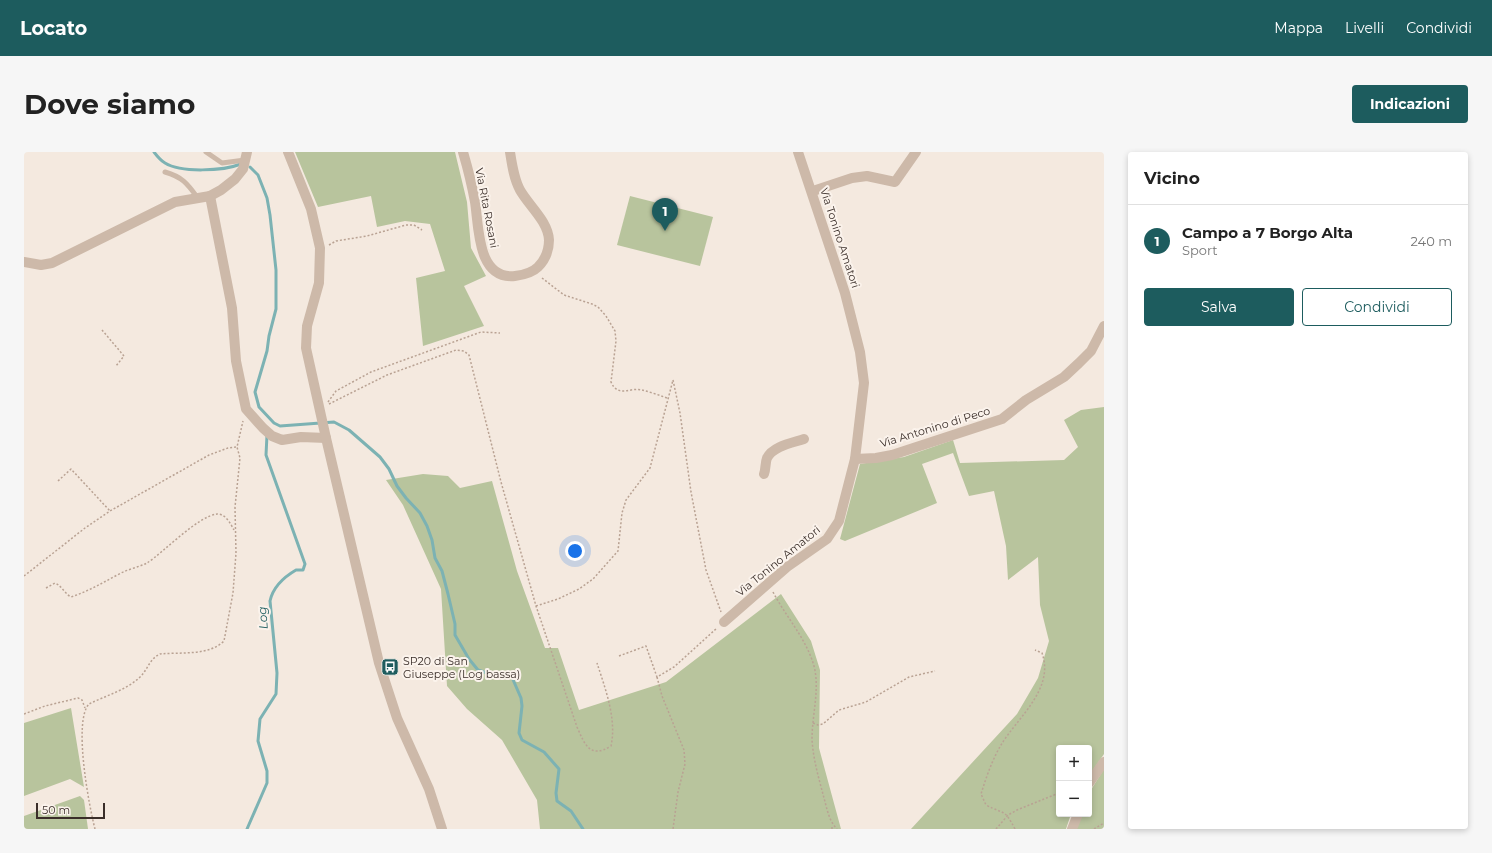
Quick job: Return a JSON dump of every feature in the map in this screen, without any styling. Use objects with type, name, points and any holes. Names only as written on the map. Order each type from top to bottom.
[{"type":"street","points":[[288,152],[311,210],[320,248],[319,282],[307,326],[306,348],[324,406],[326,438],[379,663],[397,718],[429,789],[442,829]]},
{"type":"street","name":"Via Rita Rosani","points":[[463,152],[470,175],[482,251],[488,264],[497,272],[509,276],[523,275],[536,270]]},
{"type":"street","points":[[510,152],[513,169],[520,189],[545,225],[549,240],[543,262],[536,270]]},
{"type":"street","name":"Via Tonino Amatori","points":[[724,622],[787,567],[827,539],[839,521],[855,459],[864,383],[860,352],[845,293],[813,191],[798,152]]},
{"type":"street","points":[[813,191],[852,178],[867,176],[895,182],[916,152]]},
{"type":"street","points":[[24,262],[41,265],[52,263],[175,202],[197,197],[210,196],[221,190],[235,179],[243,169],[246,156]]},
{"type":"street","points":[[210,196],[232,308],[236,360],[246,409],[272,436],[282,440],[301,437],[326,438]]},
{"type":"street","name":"Via Antonino di Peco","points":[[855,459],[876,458],[892,455],[1002,419],[1038,392],[1064,377],[1074,368],[1091,351],[1104,326]]},
{"type":"street","points":[[764,474],[766,461],[771,452],[804,439]]},
{"type":"street","points":[[1090,781],[1104,762]]},
{"type":"street","points":[[1072,829],[1077,817]]},
{"type":"lane","points":[[206,152],[222,163],[246,156]]},
{"type":"lane","points":[[165,172],[178,176],[188,184],[197,197]]},
{"type":"path","points":[[320,248],[336,241],[367,236],[406,225],[414,224],[422,230]]},
{"type":"path","points":[[536,270],[542,278],[564,295],[592,304],[598,307],[606,316],[615,331],[616,341],[611,382],[613,386],[623,392],[641,389],[667,398]]},
{"type":"path","points":[[102,330],[124,356],[116,366]]},
{"type":"path","points":[[324,406],[336,391],[371,372],[481,332],[500,333]]},
{"type":"path","points":[[324,406],[387,375],[456,350],[464,351],[469,355],[501,482],[536,606],[583,742],[590,749],[598,752],[611,746],[613,738],[609,704],[597,663]]},
{"type":"path","points":[[536,606],[558,599],[579,589],[593,579],[618,551],[622,513],[626,500],[650,468],[667,398],[673,380],[680,413],[691,492],[706,570],[724,622],[674,667],[657,677]]},
{"type":"path","points":[[85,708],[89,704],[131,684],[140,678],[154,657],[160,654],[206,650],[213,648],[224,641],[233,593],[236,531],[235,507],[240,458],[237,447],[246,409]]},
{"type":"path","points":[[24,576],[85,528],[110,511],[210,455],[228,448],[237,447]]},
{"type":"path","points":[[58,481],[71,469],[110,511]]},
{"type":"path","points":[[46,588],[55,583],[60,586],[64,593],[71,597],[88,591],[122,573],[145,564],[199,523],[216,514],[227,518],[236,531]]},
{"type":"path","points":[[768,583],[811,656],[814,668],[815,687],[812,740],[818,773],[832,829]]},
{"type":"path","points":[[619,656],[646,646],[662,696],[684,750],[685,764],[678,792],[673,829]]},
{"type":"path","points":[[1015,829],[1008,815],[1005,812],[986,805],[981,794],[995,755],[1018,720],[1026,712],[1043,679],[1045,668],[1044,660],[1042,653],[1035,650]]},
{"type":"path","points":[[813,722],[818,725],[823,724],[840,710],[866,702],[909,677],[935,671]]},
{"type":"path","points":[[24,714],[45,706],[78,698],[82,700],[85,708],[82,723],[85,777],[90,812],[95,829]]},
{"type":"path","points":[[996,829],[1008,815],[1030,803],[1056,794]]},
{"type":"path","points":[[1094,829],[1104,823]]},
{"type":"path","points":[[832,825],[836,829]]},
{"type":"green space","points":[[295,152],[455,152],[467,202],[471,248],[486,276],[464,286],[484,326],[423,346],[416,278],[445,271],[430,224],[405,221],[377,227],[371,196],[318,207]]},
{"type":"green space","points":[[630,196],[713,217],[700,266],[617,245]]},
{"type":"green space","points":[[1104,407],[1104,754],[1092,772],[1092,745],[1056,745],[1056,817],[1070,817],[1066,829],[911,829],[1017,714],[1038,678],[1049,641],[1040,605],[1038,557],[1008,580],[1006,546],[994,491],[969,496],[953,453],[922,464],[937,503],[845,541],[840,539],[860,464],[904,457],[953,440],[960,463],[1064,460],[1078,447],[1064,420],[1081,410]]},
{"type":"green space","points":[[423,474],[448,476],[460,488],[492,481],[517,571],[545,648],[558,648],[579,710],[666,682],[781,594],[811,641],[820,670],[819,748],[841,829],[540,829],[537,800],[502,740],[467,709],[447,686],[441,589],[403,505],[386,480]]},
{"type":"green space","points":[[71,708],[84,787],[70,779],[24,796],[24,723]]},
{"type":"green space","points":[[1104,769],[1104,829],[1076,829],[1080,817],[1092,817],[1092,788]]},
{"type":"green space","points":[[80,796],[84,800],[88,829],[24,829],[24,816]]},
{"type":"waterway","points":[[154,152],[165,163],[191,170],[224,168],[241,164]]},
{"type":"waterway","points":[[250,167],[258,175],[267,198],[276,270],[276,309],[267,351],[255,392],[259,407],[274,423],[280,426],[334,422],[349,430],[380,457],[389,469],[397,486],[420,513],[427,526],[432,540],[435,558],[442,571],[448,594],[455,624],[455,635],[469,659],[478,670],[487,673],[511,675],[521,698],[522,706],[519,733],[522,740],[544,752],[559,769],[556,793],[557,801],[571,811],[583,829]]},
{"type":"waterway","name":"Log","points":[[247,829],[267,783],[267,771],[258,741],[260,719],[276,694],[277,673],[270,601],[271,596],[276,587],[287,576],[296,570],[303,570],[305,564],[266,455],[267,435]]},
{"type":"place","name":"Campo a 7 Borgo Alta","points":[[665,231]]},
{"type":"place","name":"SP20 di San Giuseppe (Log bassa)","points":[[390,667]]}]
